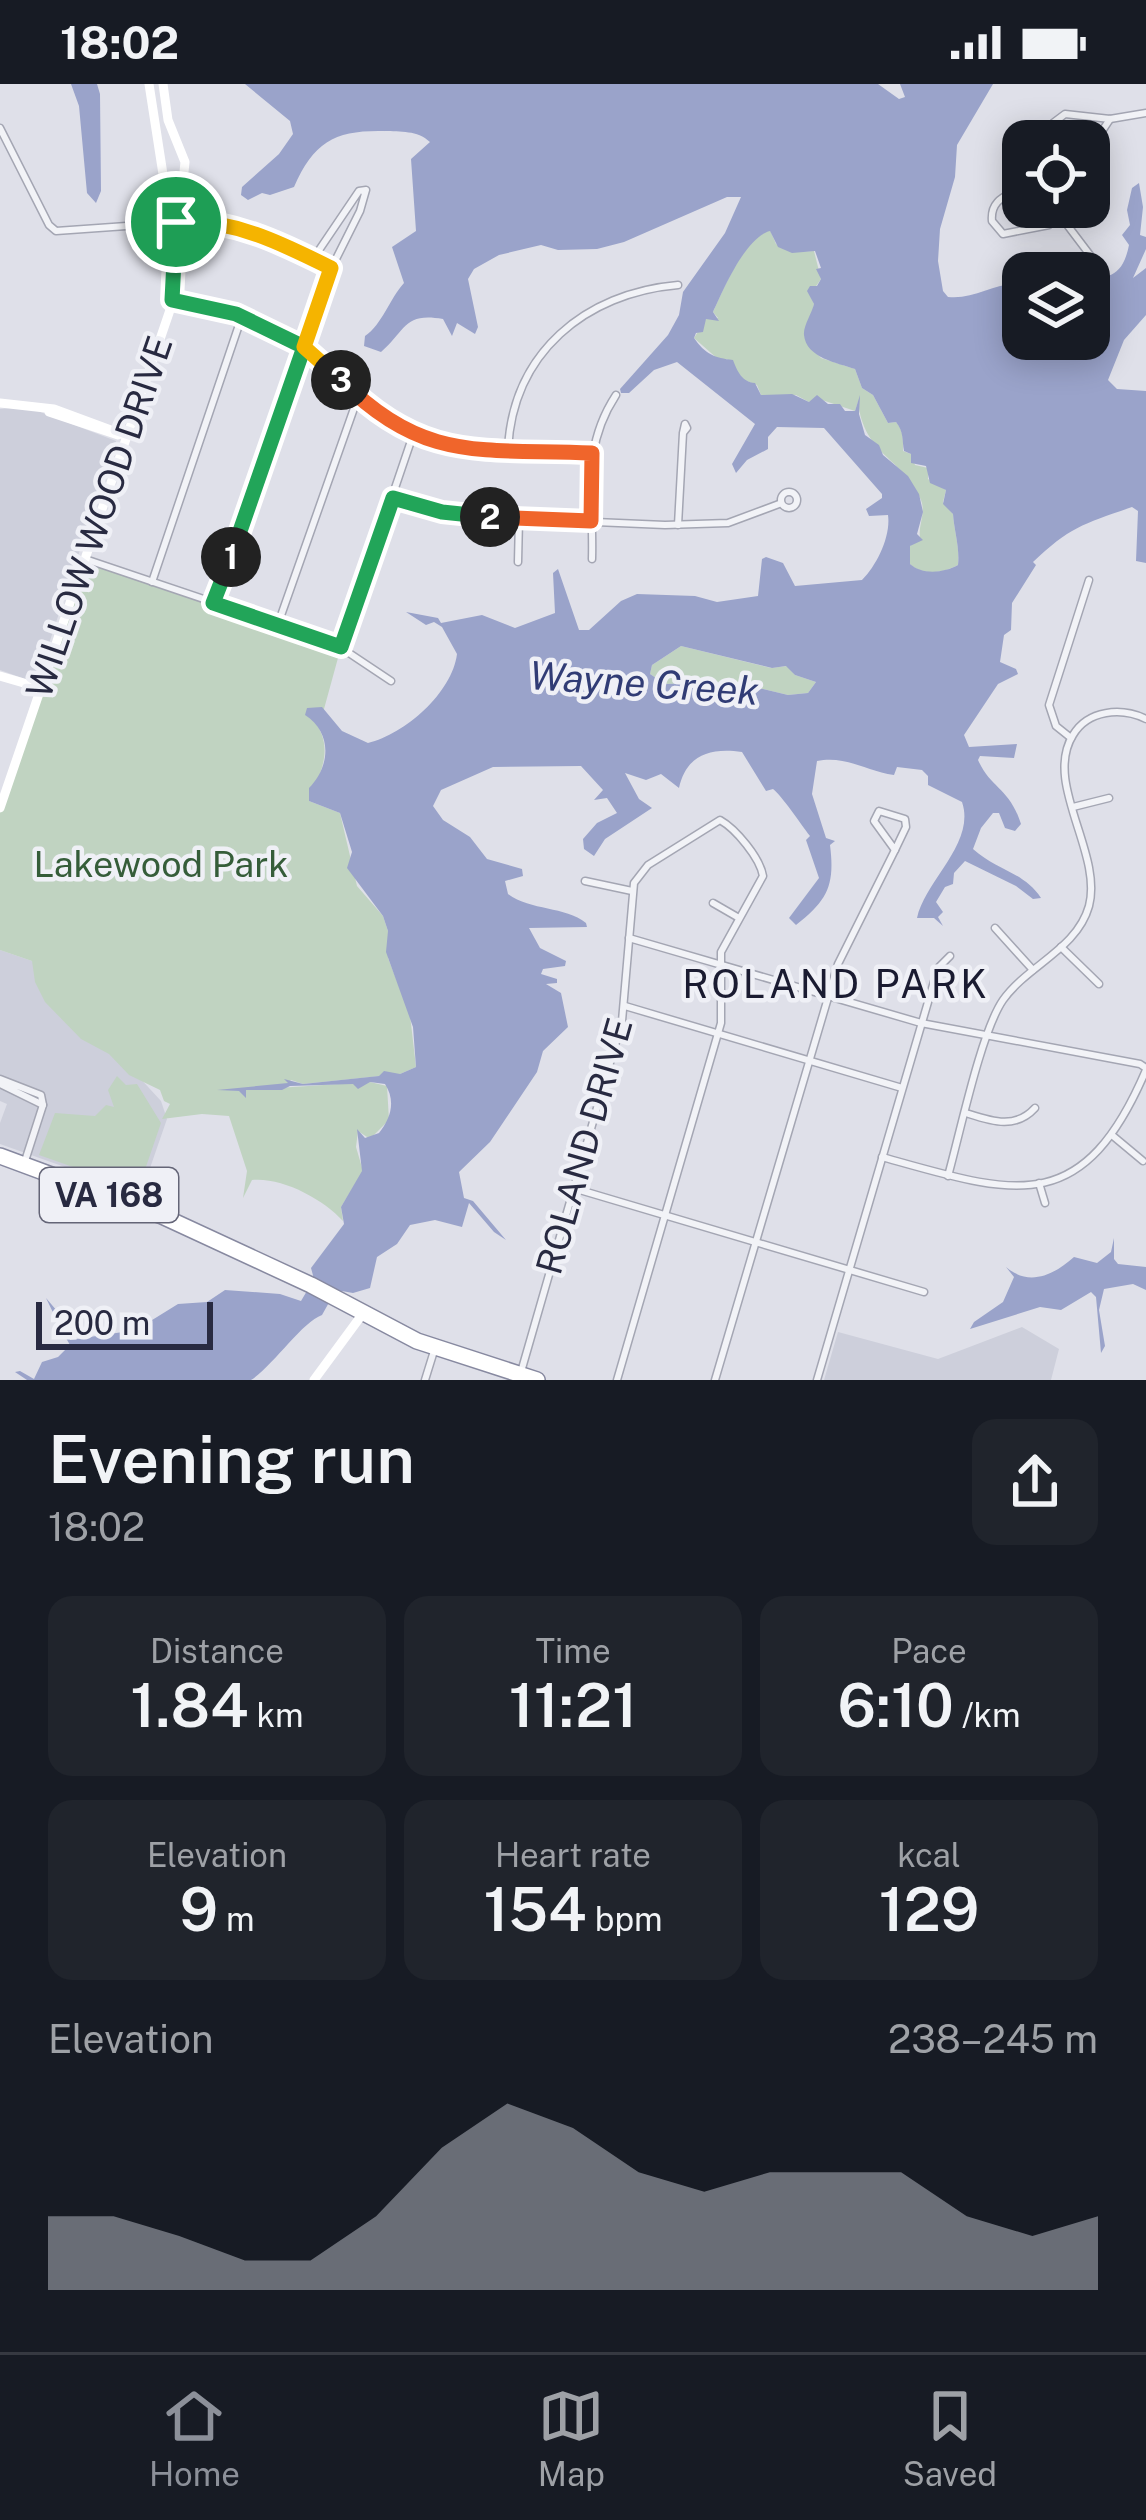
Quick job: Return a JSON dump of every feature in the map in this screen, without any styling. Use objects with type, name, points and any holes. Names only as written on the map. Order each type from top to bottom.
[{"type":"highway","name":"VA 168","points":[[0,1156],[143,1208],[435,1348],[528,1377]]},
{"type":"street","name":"WILLOW WOOD DRIVE","points":[[149,84],[169,213],[176,222]]},
{"type":"street","name":"WILLOW WOOD DRIVE","points":[[0,808],[172,300],[185,164],[168,120],[163,84]]},
{"type":"street","points":[[1057,120],[1065,114],[1111,119],[1146,113]]},
{"type":"street","points":[[0,128],[52,229],[197,220],[286,243],[331,268]]},
{"type":"street","points":[[213,603],[331,268],[367,196],[364,190],[314,259]]},
{"type":"street","points":[[1002,197],[993,207],[992,221],[999,232],[1016,234],[1038,228]]},
{"type":"street","points":[[1070,228],[1088,252]]},
{"type":"street","points":[[508,449],[519,396],[544,349],[559,332],[620,298],[678,285]]},
{"type":"street","points":[[172,300],[242,316],[304,347],[358,397],[413,435],[453,446],[592,453]]},
{"type":"street","points":[[152,582],[242,316]]},
{"type":"street","points":[[592,559],[592,453],[597,427],[616,395]]},
{"type":"street","points":[[278,624],[358,397]]},
{"type":"street","points":[[0,403],[39,406],[99,431],[127,436]]},
{"type":"street","points":[[678,525],[683,433]]},
{"type":"street","points":[[341,647],[413,435]]},
{"type":"street","points":[[393,498],[442,512],[678,525],[728,523],[779,504]]},
{"type":"street","points":[[518,562],[519,519]]},
{"type":"street","points":[[85,559],[341,647],[391,681]]},
{"type":"street","points":[[1071,738],[1056,725],[1049,705],[1089,580]]},
{"type":"street","points":[[0,676],[40,688]]},
{"type":"street","points":[[948,1176],[989,1036],[1006,997],[1080,926],[1090,898],[1090,875],[1064,770],[1071,738],[1086,721],[1103,713],[1123,712],[1146,719]]},
{"type":"street","points":[[1073,807],[1108,798]]},
{"type":"street","points":[[715,1380],[842,953],[895,850],[906,826],[905,819],[879,811],[874,821],[895,850]]},
{"type":"street","points":[[585,881],[632,891],[648,865],[713,822],[724,821],[762,869],[761,882],[724,944],[720,964],[724,1000],[718,1034],[617,1380]]},
{"type":"street","name":"ROLAND DRIVE","points":[[528,1377],[573,1188],[625,1006],[632,891]]},
{"type":"street","points":[[713,903],[739,918]]},
{"type":"street","points":[[995,928],[1034,970]]},
{"type":"street","points":[[629,938],[921,1023],[1140,1064],[1146,1069],[1113,1136],[1083,1164],[1039,1184],[998,1187],[883,1156]]},
{"type":"street","points":[[1061,947],[1099,984]]},
{"type":"street","points":[[817,1380],[938,968],[950,956]]},
{"type":"street","points":[[625,1006],[902,1088]]},
{"type":"street","points":[[0,1082],[43,1106],[24,1164]]},
{"type":"street","points":[[966,1113],[1014,1122],[1035,1108]]},
{"type":"street","points":[[1113,1136],[1143,1162]]},
{"type":"street","points":[[1039,1184],[1045,1203]]},
{"type":"street","points":[[573,1188],[924,1292]]},
{"type":"street","points":[[314,1380],[364,1312]]},
{"type":"street","points":[[425,1380],[435,1348]]},
{"type":"shaded area","points":[[0,409],[35,410],[116,441],[36,683],[0,670]]},
{"type":"shaded area","points":[[0,950],[32,961],[161,1101],[167,1119],[141,1194],[0,1144],[0,1123],[7,1104],[0,1101]]},
{"type":"shaded area","points":[[1022,1327],[1059,1349],[1051,1380],[824,1380],[838,1332],[938,1359]]},
{"type":"green space","points":[[770,230],[776,244],[792,252],[814,251],[821,279],[810,295],[814,304],[806,341],[821,358],[855,369],[862,388],[873,395],[888,423],[899,425],[903,451],[911,454],[915,465],[928,468],[928,479],[946,490],[943,502],[953,514],[958,565],[933,572],[910,564],[910,546],[920,537],[921,500],[868,434],[858,402],[855,411],[796,395],[761,395],[757,385],[744,380],[727,359],[719,360],[694,338],[706,319],[718,318],[713,312],[743,253]]},
{"type":"green space","name":"Lakewood Park","points":[[85,559],[341,647],[324,709],[313,719],[325,750],[309,801],[340,813],[357,886],[383,916],[388,958],[410,1015],[416,1067],[400,1074],[303,1084],[291,1080],[230,1091],[370,1082],[387,1086],[389,1120],[370,1139],[358,1131],[356,1147],[363,1171],[341,1207],[343,1221],[313,1198],[276,1182],[252,1180],[243,1198],[247,1171],[229,1116],[162,1119],[170,1104],[160,1090],[129,1075],[109,1054],[81,1039],[45,1002],[32,961],[0,950],[0,808]]},
{"type":"green space","points":[[681,646],[771,668],[787,666],[795,675],[816,682],[808,693],[788,695],[734,682],[665,684],[650,674],[652,665]]},
{"type":"green space","points":[[117,1076],[126,1085],[137,1084],[161,1123],[138,1190],[39,1155],[55,1113],[95,1116],[106,1105],[114,1107],[108,1090]]},
{"type":"water","points":[[71,84],[97,84],[100,94],[101,191],[96,203],[87,193],[79,106]]},
{"type":"water","name":"Wayne Creek","points":[[245,84],[878,84],[899,99],[905,97],[900,84],[993,84],[957,145],[955,177],[940,229],[943,291],[957,297],[1002,286],[1002,360],[1110,360],[1110,274],[1126,258],[1129,245],[1122,235],[1130,225],[1127,210],[1132,188],[1139,183],[1140,235],[1146,237],[1146,249],[1133,278],[1146,268],[1146,315],[1124,340],[1108,380],[1117,389],[1146,391],[1146,563],[1136,561],[1138,511],[1132,507],[1078,528],[1033,562],[1036,565],[1012,603],[1011,630],[1004,635],[1000,662],[1018,674],[998,684],[964,735],[969,747],[1017,744],[1014,758],[980,756],[978,760],[1011,802],[1021,824],[1015,831],[1005,828],[999,813],[993,813],[973,849],[1026,882],[1041,898],[1033,899],[965,861],[936,902],[943,912],[938,917],[943,926],[934,918],[917,918],[956,847],[964,817],[962,802],[928,785],[922,770],[897,767],[894,775],[846,762],[817,761],[812,794],[826,838],[835,841],[830,845],[827,891],[796,925],[789,918],[819,878],[806,840],[810,836],[777,792],[766,791],[742,752],[701,756],[687,768],[679,788],[661,774],[646,780],[625,773],[639,799],[652,808],[605,839],[594,856],[584,849],[583,839],[597,823],[617,813],[607,798],[594,800],[603,790],[581,766],[493,767],[441,790],[433,806],[443,820],[470,837],[487,859],[522,869],[523,876],[505,881],[508,894],[578,918],[587,927],[529,928],[540,948],[566,961],[565,966],[543,969],[541,974],[557,979],[557,983],[546,984],[561,993],[568,1027],[543,1051],[537,1072],[490,1142],[459,1172],[464,1198],[473,1201],[506,1240],[469,1203],[462,1227],[435,1220],[410,1225],[397,1244],[377,1257],[370,1288],[353,1293],[336,1290],[322,1315],[251,1380],[27,1380],[15,1372],[34,1379],[42,1362],[58,1357],[70,1345],[46,1298],[63,1318],[70,1340],[136,1330],[178,1304],[207,1302],[225,1290],[280,1294],[301,1301],[314,1279],[311,1268],[344,1224],[341,1207],[362,1171],[357,1129],[365,1138],[379,1133],[391,1109],[388,1090],[385,1084],[370,1082],[358,1089],[353,1084],[290,1086],[246,1090],[246,1098],[239,1091],[217,1090],[288,1083],[284,1079],[303,1084],[379,1076],[384,1071],[400,1074],[416,1067],[413,1027],[386,952],[388,931],[383,916],[347,868],[352,852],[340,813],[309,801],[309,788],[321,770],[325,750],[320,731],[305,715],[307,708],[322,707],[342,731],[368,743],[397,731],[424,710],[446,683],[457,654],[442,627],[434,622],[426,625],[406,612],[438,618],[441,623],[482,615],[515,628],[555,613],[553,573],[558,569],[579,630],[589,630],[621,601],[637,594],[695,596],[717,602],[758,596],[766,557],[783,563],[795,586],[862,580],[878,558],[887,532],[888,515],[869,516],[866,509],[882,494],[824,428],[777,427],[768,437],[768,449],[747,460],[736,473],[732,464],[755,424],[677,362],[654,370],[629,393],[621,393],[668,335],[679,315],[683,292],[725,233],[741,197],[727,197],[597,249],[558,250],[541,245],[499,255],[474,269],[468,279],[478,327],[475,334],[457,323],[452,336],[443,319],[420,318],[381,352],[364,346],[365,336],[404,283],[392,247],[416,231],[411,159],[430,142],[403,132],[340,136],[319,149],[294,187],[248,200],[241,195],[242,187],[279,154],[293,134],[290,121]],"holes":[[[770,231],[778,247],[792,253],[815,251],[821,279],[807,291],[814,304],[804,331],[806,343],[824,358],[855,369],[862,388],[873,395],[888,423],[899,426],[911,463],[926,466],[930,483],[946,490],[943,504],[953,514],[958,565],[933,572],[910,564],[910,546],[923,540],[917,534],[923,512],[919,494],[908,476],[865,435],[860,395],[855,411],[828,404],[817,395],[809,402],[792,394],[761,395],[733,360],[711,354],[694,338],[703,332],[706,319],[719,321],[713,312],[752,244]],[[681,646],[772,668],[786,666],[795,675],[816,682],[808,693],[788,695],[734,682],[665,684],[650,674],[652,665]]]},
{"type":"water","points":[[1114,1238],[1118,1264],[1146,1267],[1146,1290],[1133,1284],[1104,1289],[1099,1310],[1105,1346],[1101,1353],[1096,1297],[1091,1292],[1061,1310],[1040,1307],[970,1329],[1003,1302],[1014,1277],[1006,1267],[1032,1277],[1050,1273],[1074,1257],[1097,1263],[1111,1252]]},
{"type":"district","name":"ROLAND PARK","points":[[836,984]]},
{"type":"route","points":[[176,222],[172,300],[236,314],[304,347],[213,603],[341,647],[393,498],[482,517],[591,521],[592,453],[453,446],[403,430],[304,347],[331,268],[286,243],[214,223],[176,222]]}]
